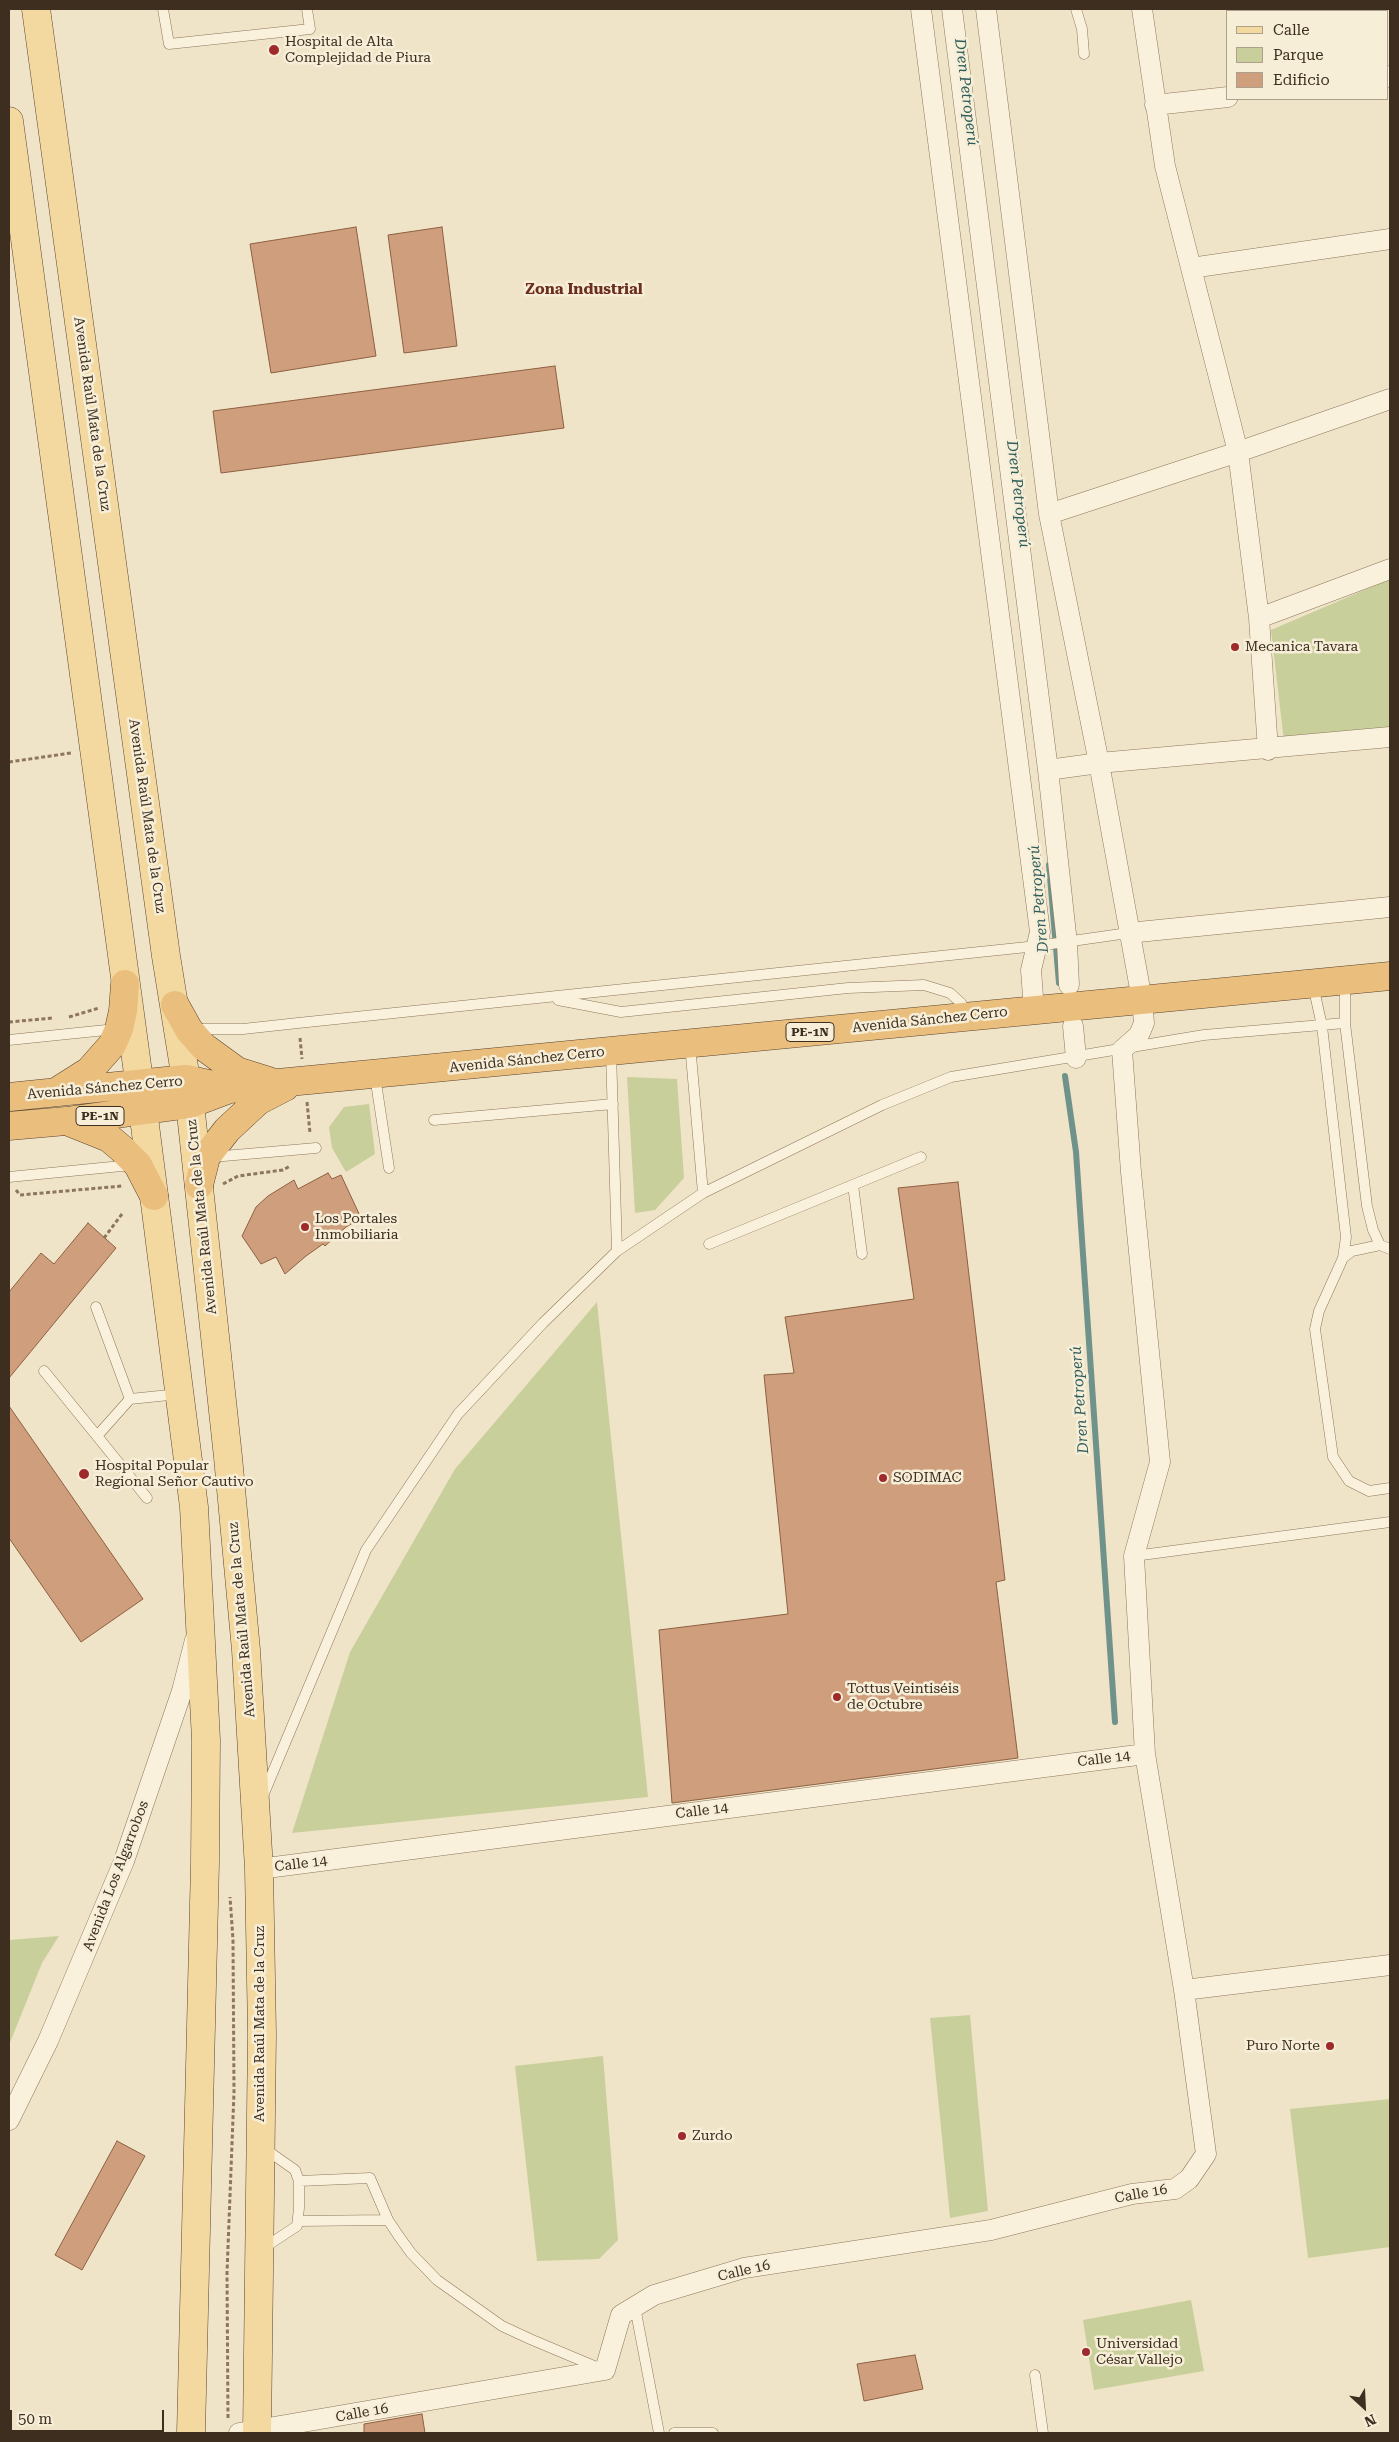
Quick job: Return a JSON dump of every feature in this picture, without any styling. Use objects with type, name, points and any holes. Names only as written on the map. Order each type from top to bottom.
[{"type":"highway","name":"Avenida Sánchez Cerro","points":[[9,1097],[54,1092],[141,1097],[1390,976]]},
{"type":"highway","points":[[54,1092],[77,1080],[104,1056],[120,1029],[125,984]]},
{"type":"highway","points":[[175,1005],[189,1030],[204,1047],[237,1071],[287,1083]]},
{"type":"highway","points":[[209,1187],[206,1158],[240,1116],[258,1101],[287,1083]]},
{"type":"highway","name":"Avenida Sánchez Cerro","points":[[9,1126],[66,1121],[141,1097]]},
{"type":"highway","points":[[66,1121],[109,1138],[132,1176],[154,1196]]},
{"type":"main road","name":"Avenida Raúl Mata de la Cruz","points":[[36,9],[166,956],[188,1092],[209,1187],[221,1395],[246,1650],[259,1869],[262,2034],[261,2146],[259,2251],[251,2433]]},
{"type":"main road","points":[[9,121],[141,1097],[194,1507],[206,1740],[205,1863],[191,2433]]},
{"type":"main road","points":[[175,1361],[177,1324],[182,1314],[190,1311],[198,1319],[214,1358],[221,1395]]},
{"type":"street","points":[[921,9],[1040,932],[1030,970],[1034,1010]]},
{"type":"street","points":[[952,9],[1048,770],[1067,943],[1069,985]]},
{"type":"street","points":[[986,9],[1049,514],[1099,763],[1128,933],[1142,1000],[1144,1022],[1139,1034],[1122,1050],[1132,1182],[1160,1462],[1134,1556],[1145,1754],[1184,1990],[1390,1965]]},
{"type":"street","points":[[1142,9],[1165,166],[1238,452],[1259,618],[1268,750]]},
{"type":"street","points":[[1155,106],[1226,97]]},
{"type":"street","points":[[1191,268],[1390,239]]},
{"type":"street","points":[[1049,514],[1238,452],[1390,399]]},
{"type":"street","points":[[1259,618],[1390,569]]},
{"type":"street","points":[[1048,770],[1099,763],[1268,750],[1390,737]]},
{"type":"street","points":[[1128,933],[1390,907]]},
{"type":"street","points":[[1073,1026],[1076,1058]]},
{"type":"street","name":"Avenida Los Algarrobos","points":[[9,2120],[48,2041],[124,1861],[182,1691],[200,1623]]},
{"type":"street","name":"Calle 14","points":[[259,1869],[1145,1754]]},
{"type":"street","name":"Calle 16","points":[[251,2433],[605,2370],[621,2315],[654,2295],[744,2268],[991,2230],[1132,2194],[1175,2188],[1189,2179],[1206,2154],[1184,1990]]},
{"type":"lane","points":[[163,9],[169,44],[310,29],[307,9]]},
{"type":"lane","points":[[1076,9],[1082,29],[1084,54]]},
{"type":"lane","points":[[189,1030],[243,1029],[545,998],[1067,943],[1128,933]]},
{"type":"lane","points":[[1346,980],[1345,1023],[1367,1206],[1372,1230],[1380,1245]]},
{"type":"lane","points":[[1313,984],[1322,1026],[1346,1238],[1343,1258],[1319,1312],[1315,1328],[1333,1457],[1349,1481],[1369,1491],[1390,1488]]},
{"type":"lane","points":[[545,998],[621,1012],[848,988],[924,985],[950,993],[961,1003],[969,1016]]},
{"type":"lane","points":[[256,1813],[366,1550],[458,1414],[542,1323],[617,1252],[703,1193],[917,1089],[951,1077],[1076,1058],[1204,1035],[1345,1023]]},
{"type":"lane","points":[[9,1040],[120,1029]]},
{"type":"lane","points":[[690,1044],[703,1193]]},
{"type":"lane","points":[[611,1051],[617,1252]]},
{"type":"lane","points":[[374,1075],[389,1168]]},
{"type":"lane","points":[[434,1120],[613,1104]]},
{"type":"lane","points":[[206,1158],[313,1148]]},
{"type":"lane","points":[[709,1244],[921,1157]]},
{"type":"lane","points":[[12,1177],[132,1176]]},
{"type":"lane","points":[[854,1184],[862,1254]]},
{"type":"lane","points":[[1343,1258],[1352,1251],[1380,1245],[1390,1249]]},
{"type":"lane","points":[[96,1307],[130,1399]]},
{"type":"lane","points":[[44,1372],[147,1498]]},
{"type":"lane","points":[[96,1436],[130,1399],[180,1394]]},
{"type":"lane","points":[[1134,1556],[1390,1522]]},
{"type":"lane","points":[[259,2251],[297,2226],[299,2181],[294,2170],[261,2146]]},
{"type":"lane","points":[[299,2181],[370,2178],[388,2220],[411,2253],[437,2280],[502,2326],[530,2340],[605,2370]]},
{"type":"lane","points":[[298,2221],[388,2220]]},
{"type":"lane","points":[[634,2307],[660,2433]]},
{"type":"lane","points":[[1035,2375],[1043,2433]]},
{"type":"lane","points":[[674,2433],[713,2433]]},
{"type":"path","points":[[9,762],[77,752]]},
{"type":"path","points":[[9,1022],[68,1017],[86,1014],[102,1007]]},
{"type":"path","points":[[209,1187],[238,1176],[283,1170],[313,1148]]},
{"type":"path","points":[[12,1177],[20,1195],[132,1176]]},
{"type":"path","points":[[104,1238],[122,1214]]},
{"type":"green space","points":[[1390,579],[1390,730],[1284,742],[1271,630]]},
{"type":"green space","points":[[627,1077],[677,1079],[684,1178],[655,1210],[635,1213]]},
{"type":"green space","points":[[369,1104],[375,1154],[346,1172],[332,1148],[329,1127],[344,1107]]},
{"type":"green space","points":[[597,1302],[648,1797],[292,1833],[350,1652],[455,1469]]},
{"type":"green space","points":[[59,1936],[42,1963],[9,2045],[9,1940]]},
{"type":"green space","points":[[970,2015],[988,2211],[950,2218],[930,2018]]},
{"type":"green space","points":[[603,2056],[618,2240],[599,2259],[537,2261],[515,2066]]},
{"type":"green space","points":[[1390,2099],[1390,2247],[1308,2258],[1290,2109]]},
{"type":"green space","points":[[1191,2300],[1204,2371],[1094,2390],[1083,2320]]},
{"type":"building","points":[[356,227],[376,356],[271,373],[250,244]]},
{"type":"building","points":[[442,227],[457,346],[404,353],[388,235]]},
{"type":"building","points":[[555,366],[564,428],[221,473],[213,411]]},
{"type":"building","points":[[328,1173],[332,1179],[341,1175],[361,1218],[346,1227],[325,1246],[323,1244],[306,1256],[285,1274],[276,1257],[261,1264],[242,1236],[256,1207],[268,1196],[294,1180],[298,1189]]},
{"type":"building","points":[[958,1182],[1005,1580],[996,1582],[1018,1758],[672,1803],[659,1630],[788,1614],[764,1375],[794,1373],[785,1317],[914,1299],[898,1188]]},
{"type":"building","points":[[88,1223],[116,1248],[9,1378],[9,1292],[41,1253],[54,1264]]},
{"type":"building","points":[[9,1406],[143,1599],[81,1642],[9,1538]]},
{"type":"building","points":[[117,2141],[145,2156],[82,2270],[55,2255]]},
{"type":"building","points":[[915,2355],[923,2389],[864,2401],[857,2364]]},
{"type":"building","points":[[422,2414],[425,2433],[364,2433],[364,2424]]},
{"type":"waterway","name":"Dren Petroperú","points":[[1049,865],[1059,983]]},
{"type":"waterway","name":"Dren Petroperú","points":[[1065,1076],[1076,1152],[1115,1722]]},
{"type":"place","name":"Hospital de Alta Complejidad de Piura","points":[[274,50]]},
{"type":"place","name":"Mecanica Tavara","points":[[1235,647]]},
{"type":"place","name":"Los Portales Inmobiliaria","points":[[305,1227]]},
{"type":"place","name":"Hospital Popular Regional Señor Cautivo","points":[[84,1474]]},
{"type":"place","name":"SODIMAC","points":[[883,1478]]},
{"type":"place","name":"Tottus Veintiséis de Octubre","points":[[837,1697]]},
{"type":"place","name":"Puro Norte","points":[[1330,2046]]},
{"type":"place","name":"Zurdo","points":[[682,2136]]},
{"type":"place","name":"Universidad César Vallejo","points":[[1086,2352]]},
{"type":"district","name":"Zona Industrial","points":[[584,290]]}]
